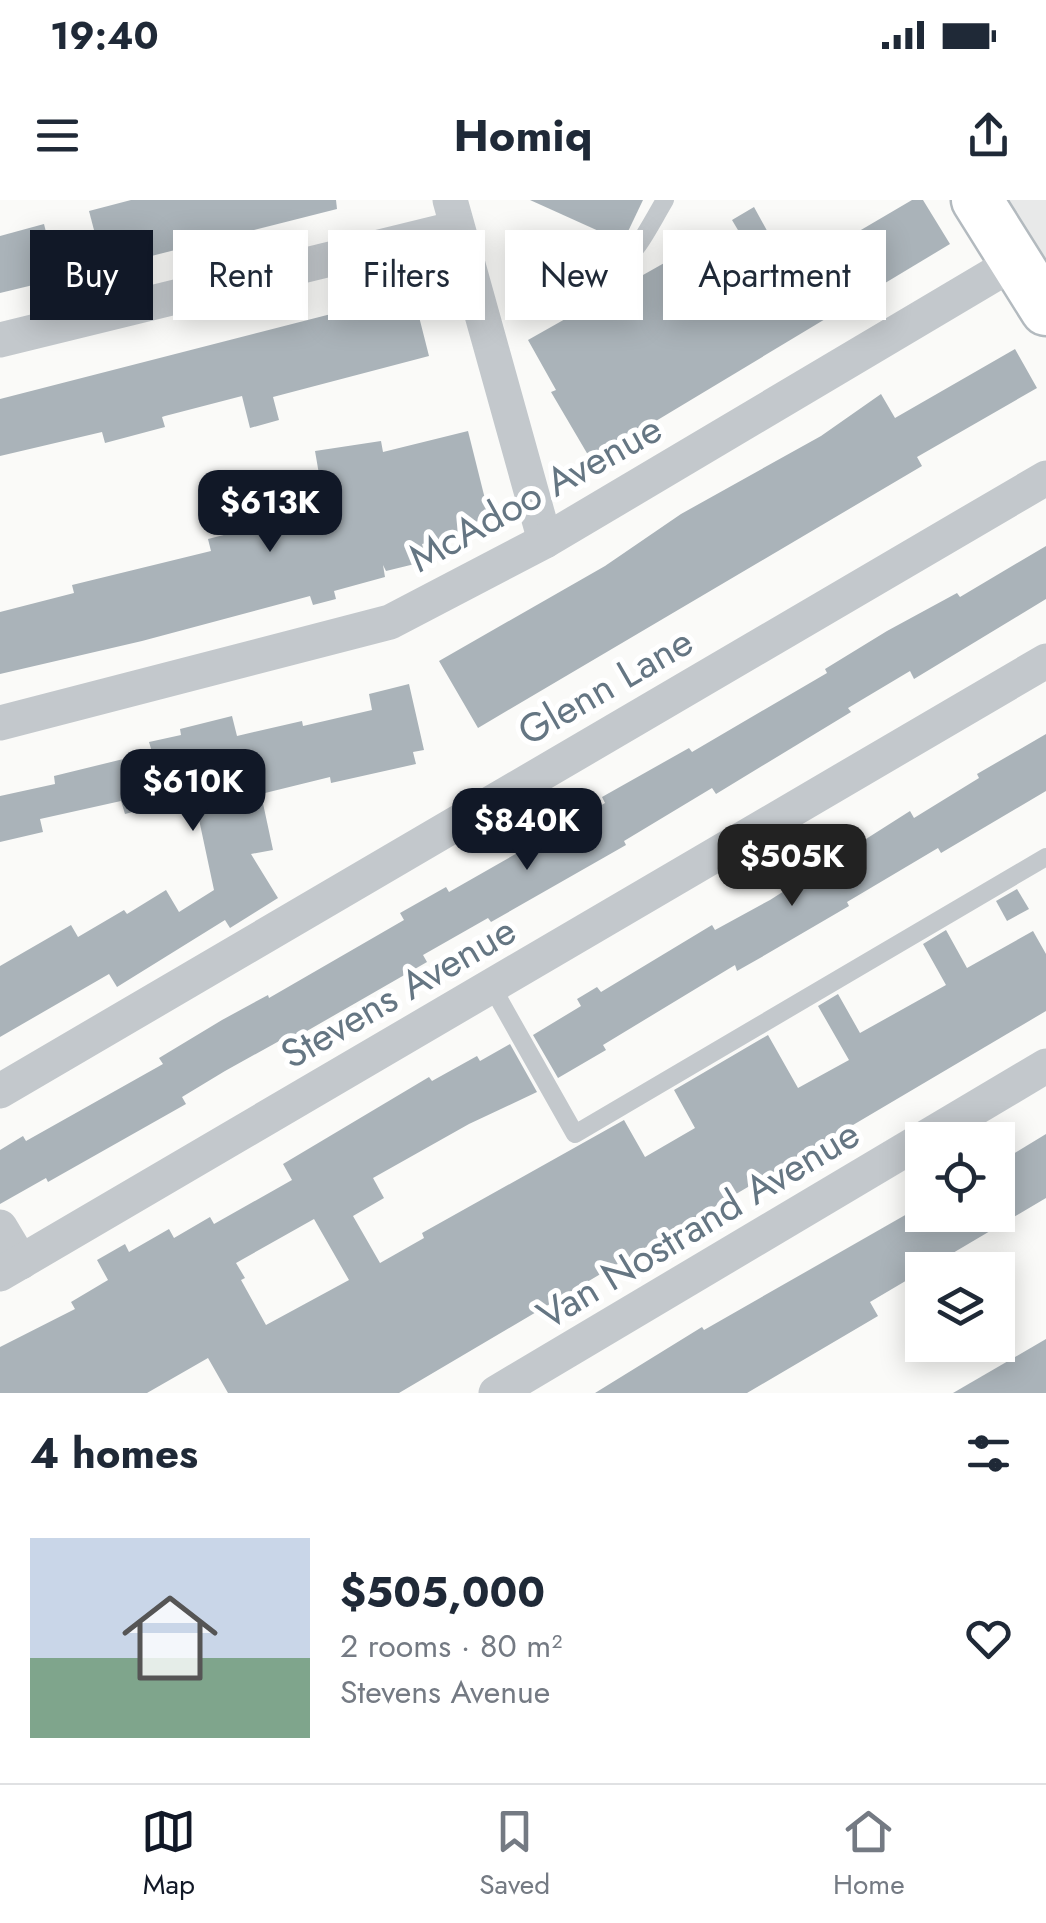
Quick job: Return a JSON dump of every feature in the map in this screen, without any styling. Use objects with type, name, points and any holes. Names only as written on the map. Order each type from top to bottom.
[{"type":"main road","points":[[977,200],[1046,310]]},
{"type":"street","points":[[0,340],[453,214],[545,541]]},
{"type":"street","name":"McAdoo Avenue","points":[[0,723],[390,622],[545,541],[1015,262]]},
{"type":"street","name":"Glenn Lane","points":[[0,1091],[1046,478]]},
{"type":"street","name":"Stevens Avenue","points":[[10,1268],[1046,661]]},
{"type":"street","name":"Van Nostrand Avenue","points":[[496,1393],[1046,1066]]},
{"type":"street","points":[[0,1227],[10,1268]]},
{"type":"lane","points":[[643,238],[665,200]]},
{"type":"lane","points":[[492,986],[575,1134],[1046,857]]},
{"type":"shaded area","points":[[996,200],[1046,200],[1046,278]]},
{"type":"building","points":[[131,200],[336,200],[337,209],[254,230],[173,230],[173,251],[153,256],[153,230],[94,230],[89,211]]},
{"type":"building","points":[[530,200],[643,200],[629,230],[596,230]]},
{"type":"building","points":[[912,200],[923,200],[950,244],[886,283],[886,230],[861,230]]},
{"type":"building","points":[[754,207],[767,230],[738,230],[732,220]]},
{"type":"building","points":[[44,224],[46,230],[30,230],[30,286],[0,293],[0,236]]},
{"type":"building","points":[[663,264],[663,320],[824,320],[591,460],[551,392],[556,390],[528,340],[563,320],[643,320],[643,275]]},
{"type":"building","points":[[328,315],[328,320],[420,320],[429,356],[273,397],[279,420],[250,428],[242,396],[162,417],[165,427],[105,443],[102,432],[0,456],[0,399]]},
{"type":"building","points":[[1015,349],[1037,388],[917,457],[922,466],[478,728],[439,661],[605,566],[681,514],[821,436],[881,394],[895,418]]},
{"type":"building","points":[[468,431],[490,519],[475,522],[477,530],[422,544],[427,561],[386,571],[383,565],[385,577],[334,591],[336,599],[313,605],[310,596],[0,674],[0,612],[74,593],[72,585],[211,551],[208,539],[325,509],[315,451],[381,441],[383,452]]},
{"type":"building","points":[[1046,546],[1046,599],[914,679],[910,671],[848,708],[851,712],[716,794],[712,788],[624,841],[626,845],[491,922],[488,918],[423,955],[427,962],[293,1039],[290,1035],[225,1071],[182,1097],[186,1104],[48,1182],[46,1178],[0,1204],[0,1150],[23,1136],[26,1141],[163,1064],[159,1058],[222,1020],[268,995],[269,998],[404,920],[400,913],[446,887],[449,892],[605,803],[602,797],[689,748],[692,752],[827,673],[825,669],[887,631],[957,593],[960,597]]},
{"type":"building","points":[[409,684],[424,750],[413,752],[416,764],[331,783],[330,777],[261,794],[273,850],[251,854],[278,898],[230,928],[225,920],[117,987],[109,974],[0,1037],[0,966],[71,925],[78,937],[166,890],[179,912],[214,890],[194,796],[125,814],[121,801],[40,819],[43,832],[0,842],[0,796],[55,784],[54,776],[152,752],[149,742],[181,735],[180,729],[232,716],[237,736],[302,721],[303,726],[372,710],[369,694]]},
{"type":"building","points":[[1046,734],[1046,791],[941,853],[938,848],[847,902],[849,906],[737,971],[735,965],[603,1045],[606,1050],[558,1078],[533,1035],[581,1006],[577,999],[597,987],[601,992],[712,925],[715,930],[770,900],[910,811],[914,818],[979,778],[977,774]]},
{"type":"building","points":[[1017,889],[1029,909],[1007,921],[996,901]]},
{"type":"building","points":[[946,930],[967,968],[1033,931],[1046,954],[1046,1011],[399,1393],[228,1393],[208,1358],[147,1393],[0,1393],[0,1347],[75,1309],[71,1302],[108,1280],[97,1260],[125,1244],[129,1252],[169,1229],[174,1238],[210,1217],[214,1224],[292,1180],[283,1164],[429,1077],[432,1081],[477,1056],[480,1061],[510,1044],[537,1092],[469,1124],[373,1178],[384,1198],[353,1216],[380,1263],[424,1238],[422,1233],[624,1120],[645,1157],[695,1128],[674,1090],[768,1035],[798,1088],[849,1060],[818,1006],[838,994],[860,1033],[946,985],[923,944]],"holes":[[[314,1219],[349,1280],[266,1325],[236,1263]]]},
{"type":"building","points":[[1046,1134],[1046,1198],[1015,1216],[1015,1153]]},
{"type":"building","points":[[905,1215],[905,1232],[988,1232],[955,1252],[905,1252],[905,1281],[870,1302],[878,1316],[747,1393],[595,1393],[702,1327],[704,1330]]},
{"type":"building","points":[[1046,1339],[1046,1393],[953,1393],[1006,1362],[1015,1362],[1015,1357]]}]
